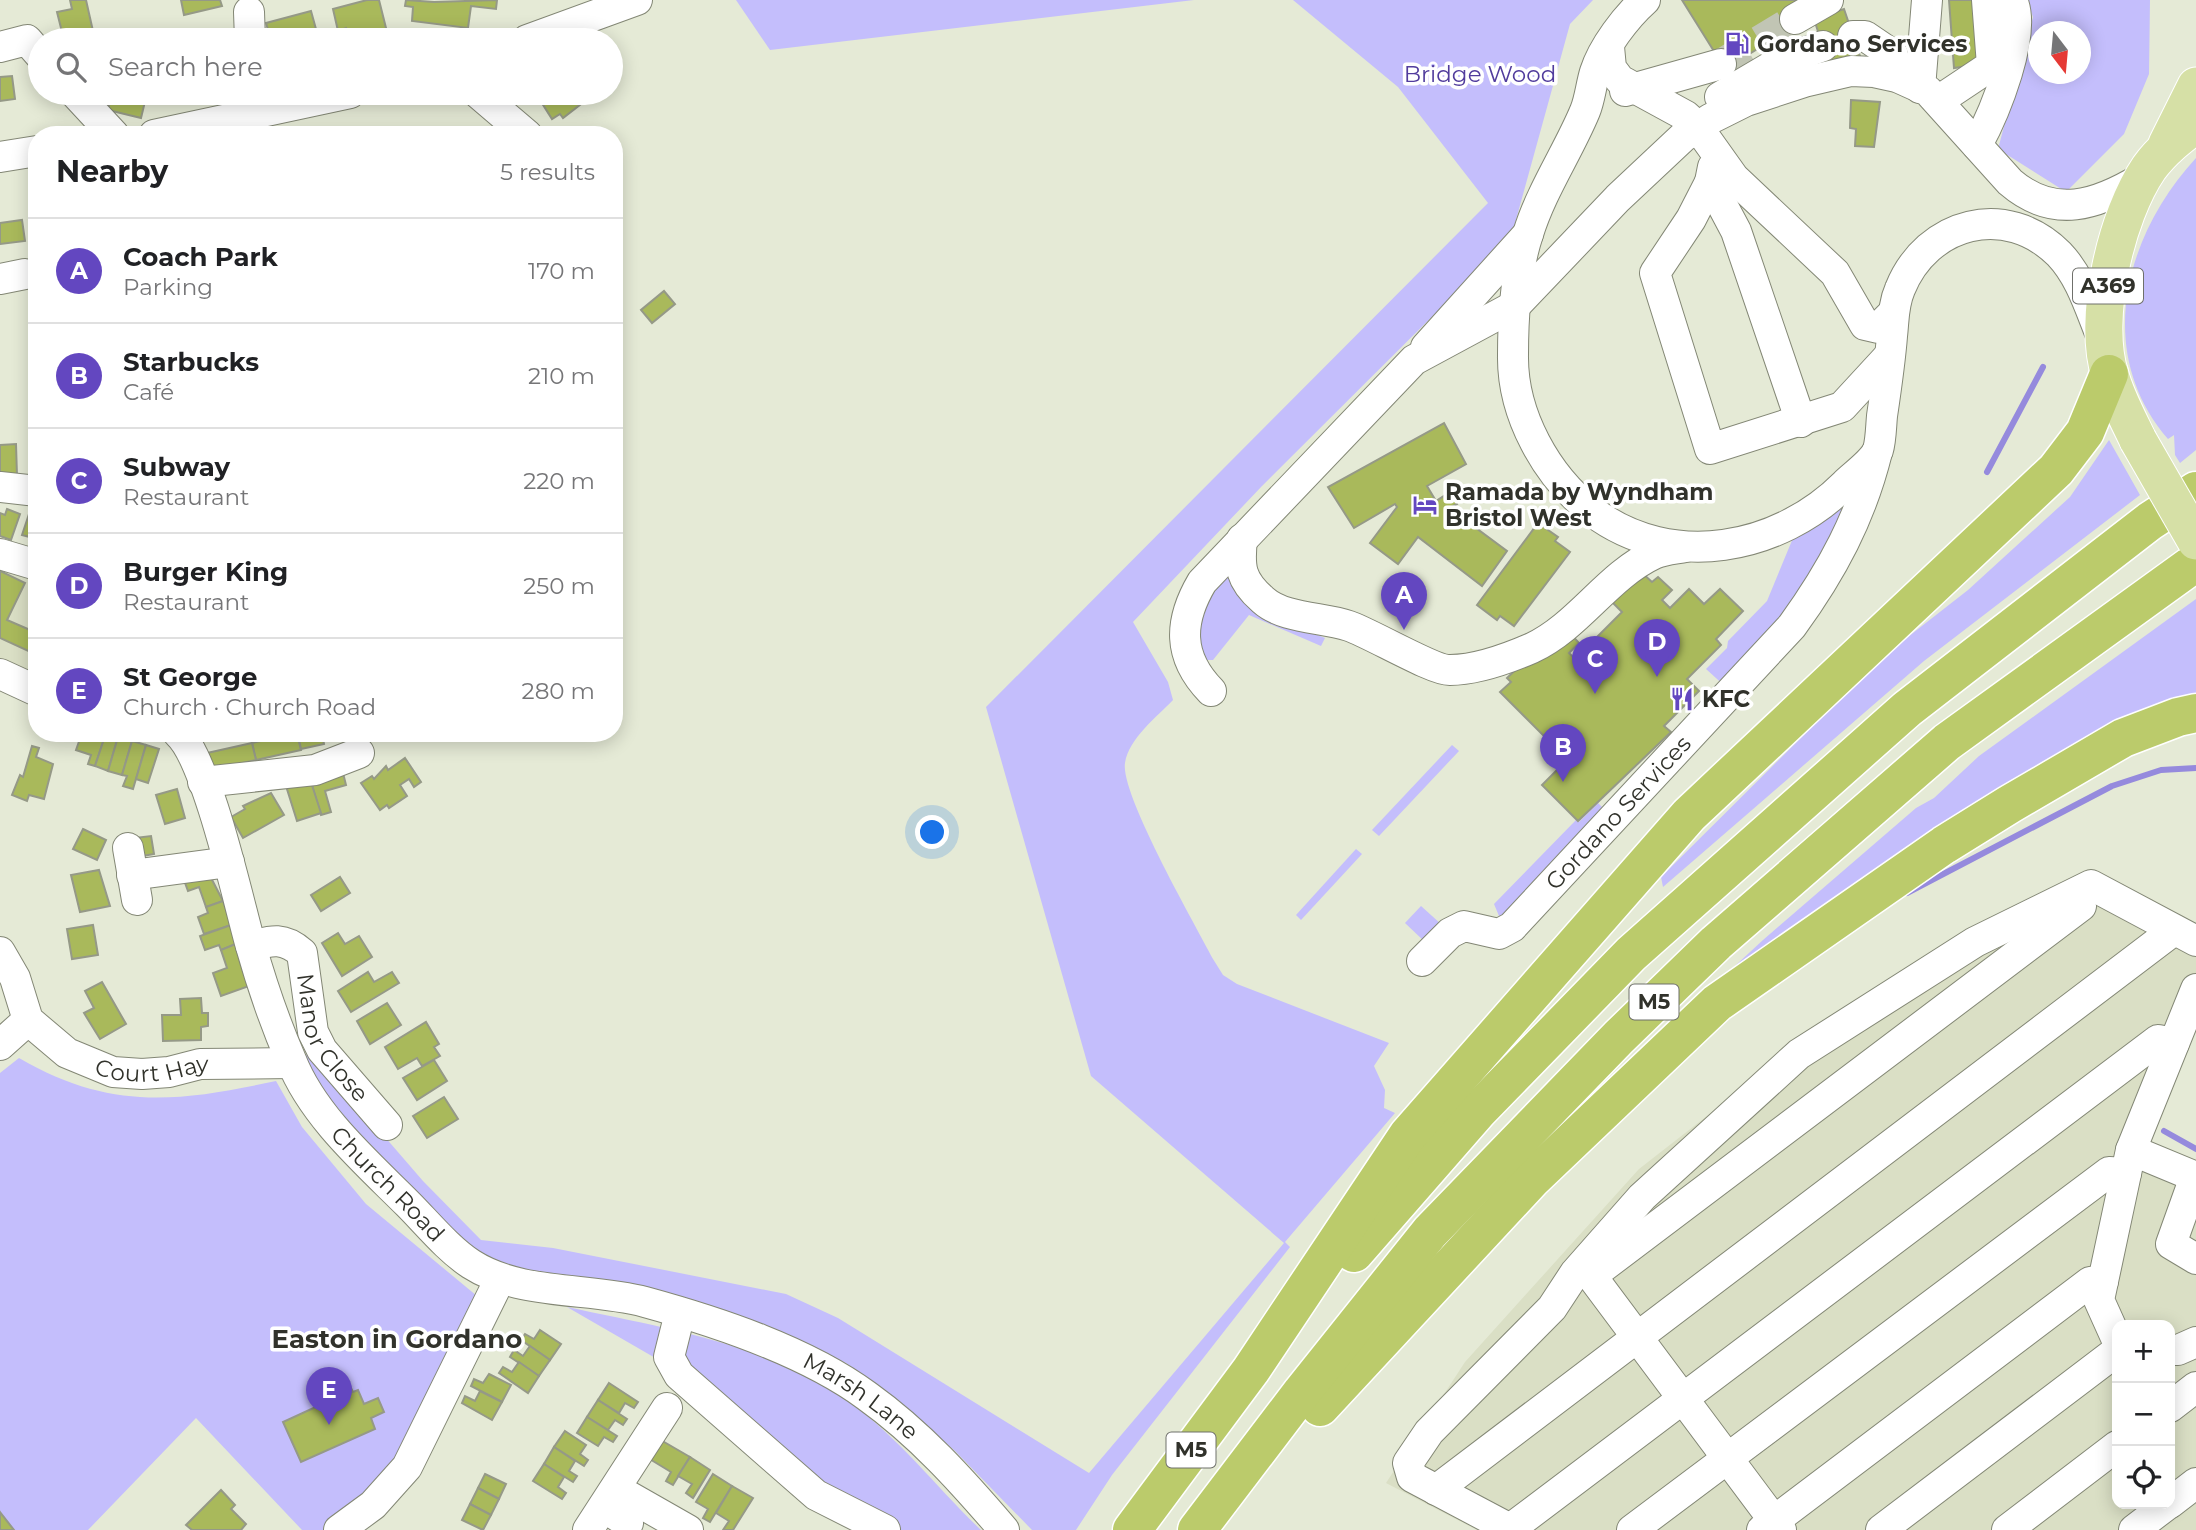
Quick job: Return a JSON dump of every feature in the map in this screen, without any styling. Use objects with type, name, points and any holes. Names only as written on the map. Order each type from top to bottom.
[{"type":"highway","name":"M5","points":[[1132,1530],[1251,1370],[1409,1135],[1689,815],[2056,470],[2085,432],[2108,361]]},
{"type":"highway","name":"M5","points":[[1251,1370],[1478,1111],[1631,954],[1907,709],[2150,521],[2196,491]]},
{"type":"highway","name":"M5","points":[[1197,1530],[1302,1392],[1430,1233],[1687,971],[1833,839],[1947,742],[2196,562]]},
{"type":"highway","name":"M5","points":[[1208,1530],[1531,1180],[1717,1003],[1944,845],[2010,804],[2123,738],[2196,713]]},
{"type":"main road","name":"A369","points":[[2196,86],[2120,225],[2110,274],[2108,361],[2138,440],[2196,541]]},
{"type":"main road","name":"A369","points":[[2153,165],[2196,124]]},
{"type":"street","points":[[560,28],[637,0]]},
{"type":"street","points":[[1645,0],[1634,10],[1596,69],[1587,108],[1528,234],[1516,305],[1512,356],[1517,395],[1534,439],[1552,468],[1577,499],[1609,523],[1685,547]]},
{"type":"street","points":[[1795,19],[1828,0]]},
{"type":"street","points":[[1918,88],[1927,0]]},
{"type":"street","points":[[1692,121],[1804,82],[1851,71],[1918,88],[1992,65],[1987,0]]},
{"type":"street","points":[[1977,145],[2008,65],[2018,28],[2012,0]]},
{"type":"street","points":[[1853,36],[1865,36],[1893,55],[1918,88],[2025,195],[2043,202],[2082,205],[2101,201],[2153,165]]},
{"type":"street","points":[[0,47],[28,41]]},
{"type":"street","points":[[1414,360],[1516,305],[1692,121],[1781,61],[1823,46]]},
{"type":"street","points":[[1609,47],[1611,68],[1620,80],[1692,121],[1713,168],[1801,422]]},
{"type":"street","points":[[1587,108],[1633,88],[1721,64]]},
{"type":"street","points":[[86,105],[106,126]]},
{"type":"street","points":[[182,126],[249,105]]},
{"type":"street","points":[[492,105],[516,126]]},
{"type":"street","points":[[0,157],[28,152]]},
{"type":"street","points":[[1713,168],[1734,178],[1835,273],[1865,325],[1878,328],[1893,313]]},
{"type":"street","points":[[1713,168],[1691,219],[1655,273],[1710,449],[1842,407],[1889,356]]},
{"type":"street","name":"Gordano Services","points":[[1422,961],[1450,933],[1464,926],[1472,926],[1484,933],[1499,934],[1512,928],[1792,626],[1822,585],[1846,542],[1867,495],[1877,451],[1893,313],[1899,290],[1920,253],[1935,241],[1972,226],[2018,227],[2038,237],[2061,256],[2079,282],[2108,361]]},
{"type":"street","points":[[1211,691],[1203,683],[1184,643],[1188,606],[1202,582],[1414,360],[1528,234]]},
{"type":"street","points":[[1242,539],[1239,566],[1247,584],[1265,602],[1301,615],[1348,626],[1449,671],[1496,661],[1534,647],[1580,614],[1634,567],[1655,553],[1685,547],[1729,547],[1770,535],[1808,517],[1877,451]]},
{"type":"street","points":[[0,487],[28,490]]},
{"type":"street","points":[[0,554],[28,562]]},
{"type":"street","points":[[0,674],[28,687]]},
{"type":"street","name":"Church Road","points":[[184,742],[194,756],[203,782],[229,862],[251,946],[291,1063],[310,1096],[334,1126],[407,1203],[469,1263],[500,1279]]},
{"type":"street","points":[[203,782],[315,769],[359,752]]},
{"type":"street","points":[[132,875],[229,862]]},
{"type":"street","points":[[1436,1490],[2185,936],[2091,886],[1975,942],[1799,1054],[1642,1197],[1588,1271]]},
{"type":"street","points":[[2101,891],[1588,1271],[1575,1273],[1552,1308],[1429,1432],[1408,1462],[1412,1477],[1511,1529],[2158,1040],[2174,1043]]},
{"type":"street","name":"Manor Close","points":[[251,946],[280,940],[289,942],[302,953],[313,1032],[322,1051],[385,1114]]},
{"type":"street","points":[[0,952],[15,978],[28,1020],[0,1045]]},
{"type":"street","points":[[2112,1329],[2099,1300],[2128,1162],[2196,989]]},
{"type":"street","name":"Court Hay","points":[[28,1020],[68,1053],[113,1072],[169,1072],[223,1063],[291,1063]]},
{"type":"street","points":[[1632,1530],[2109,1172],[2128,1162],[2196,1177],[2171,1244],[2196,1259]]},
{"type":"street","points":[[1588,1271],[1727,1458],[1772,1527],[2090,1282],[2103,1281]]},
{"type":"street","points":[[339,1530],[373,1505],[407,1468],[500,1279]]},
{"type":"street","name":"Marsh Lane","points":[[500,1279],[642,1301],[784,1349],[865,1394],[910,1429],[959,1476],[1004,1530]]},
{"type":"street","points":[[680,1313],[669,1357],[679,1375],[816,1495],[885,1530]]},
{"type":"street","points":[[2175,1350],[2196,1342]]},
{"type":"street","points":[[1881,1530],[2112,1355]]},
{"type":"street","points":[[2175,1403],[2196,1387]]},
{"type":"street","points":[[667,1408],[611,1506],[688,1530]]},
{"type":"street","points":[[2007,1530],[2112,1450]]},
{"type":"street","points":[[2175,1499],[2196,1483]]},
{"type":"street","points":[[2134,1530],[2161,1509]]},
{"type":"shaded area","points":[[0,564],[28,575],[28,673],[0,662]]},
{"type":"shaded area","points":[[2093,874],[2196,932],[2196,1011],[2143,1138],[2196,1170],[2196,1530],[1477,1530],[1386,1483],[1465,1362],[1639,1169],[1798,1045]]},
{"type":"green space","points":[[736,0],[1194,0],[770,50]]},
{"type":"green space","name":"Bridge Wood","points":[[1293,0],[1593,0],[1570,24],[1511,238],[1262,486],[1133,622],[1168,682],[1173,700],[1144,728],[1132,745],[1125,763],[1134,802],[1160,860],[1223,975],[1237,984],[1389,1043],[1374,1066],[1385,1090],[1384,1108],[1395,1113],[1285,1242],[1290,1247],[1112,1475],[1076,1530],[1032,1530],[955,1451],[906,1408],[846,1363],[786,1336],[490,1264],[468,1254],[311,1086],[304,1055],[314,1055],[423,1181],[481,1240],[553,1248],[786,1294],[838,1318],[1089,1473],[1284,1243],[1091,1076],[986,707],[1488,203],[1398,87]]},
{"type":"green space","points":[[2027,0],[2150,0],[2149,74],[2124,134],[2066,192],[1998,149],[2028,36],[2028,84],[2091,84],[2091,21],[2032,21]]},
{"type":"green space","points":[[2196,158],[2196,450],[2180,463],[2175,455],[2174,435],[2168,439],[2145,405],[2131,369],[2125,332],[2127,295],[2136,258],[2151,222],[2171,189]]},
{"type":"green space","points":[[2109,440],[2140,495],[1924,661],[1663,887],[1661,877],[1824,715],[1904,640],[1968,590],[2070,497]]},
{"type":"green space","points":[[1851,493],[1835,546],[1727,688],[1706,669],[1727,648],[1728,641],[1767,601],[1793,538]]},
{"type":"green space","points":[[1225,571],[1271,616],[1325,638],[1321,646],[1249,615],[1213,660],[1204,660],[1200,647],[1199,624],[1206,603]]},
{"type":"green space","points":[[2196,599],[2196,694],[2140,711],[2063,751],[1881,867],[1708,991],[1763,940],[1916,808],[1934,798],[1979,756]]},
{"type":"green space","points":[[1452,745],[1459,751],[1379,836],[1372,830]]},
{"type":"green space","points":[[1598,803],[1606,811],[1510,915],[1499,916],[1494,904],[1576,820],[1579,822]]},
{"type":"green space","points":[[1356,849],[1362,854],[1301,920],[1296,915]]},
{"type":"green space","points":[[1421,906],[1442,925],[1425,942],[1405,923]]},
{"type":"green space","points":[[19,1058],[84,1087],[145,1097],[207,1094],[276,1081],[302,1127],[366,1204],[477,1296],[392,1470],[325,1530],[302,1530],[196,1418],[88,1530],[0,1530],[0,1073]]},
{"type":"green space","points":[[567,1307],[716,1341],[787,1366],[820,1383],[852,1404],[887,1433],[981,1530],[895,1530],[818,1491],[683,1374]]},
{"type":"building","points":[[70,0],[86,0],[92,28],[61,28],[57,12],[72,9]]},
{"type":"building","points":[[181,0],[220,0],[222,6],[184,15]]},
{"type":"building","points":[[367,0],[379,0],[386,28],[337,28],[333,9]]},
{"type":"building","points":[[406,0],[497,0],[496,9],[471,6],[468,28],[412,21],[413,7],[405,6]]},
{"type":"building","name":"Gordano Services","points":[[1682,0],[1805,0],[1798,24],[1725,69]]},
{"type":"building","points":[[1949,0],[1983,0],[1988,63],[1954,68]]},
{"type":"building","points":[[1844,9],[1860,56],[1829,66],[1814,19]]},
{"type":"building","points":[[311,11],[316,28],[267,28],[266,23]]},
{"type":"building","points":[[12,76],[15,99],[0,101],[0,77]]},
{"type":"building","points":[[1851,100],[1880,102],[1874,147],[1855,146],[1856,129],[1850,128]]},
{"type":"building","points":[[109,105],[144,105],[141,118],[108,110]]},
{"type":"building","points":[[543,105],[580,105],[563,118],[560,114],[552,119]]},
{"type":"building","points":[[22,220],[25,241],[0,244],[0,223]]},
{"type":"building","points":[[664,291],[675,304],[652,323],[641,310]]},
{"type":"building","name":"Ramada by Wyndham Bristol West","points":[[1444,423],[1466,464],[1427,486],[1436,501],[1450,492],[1457,504],[1449,508],[1507,551],[1482,586],[1418,537],[1398,564],[1370,543],[1397,507],[1395,504],[1354,528],[1328,487]]},
{"type":"building","points":[[16,444],[17,476],[0,477],[0,445]]},
{"type":"building","points":[[7,509],[20,514],[11,540],[0,536],[0,513],[5,515]]},
{"type":"building","points":[[28,517],[28,537],[22,535]]},
{"type":"building","points":[[1538,523],[1558,537],[1555,541],[1570,552],[1514,626],[1500,616],[1497,620],[1477,605]]},
{"type":"building","points":[[0,571],[25,583],[7,620],[28,629],[28,651],[0,638]]},
{"type":"building","points":[[1641,572],[1652,582],[1658,577],[1672,590],[1662,600],[1670,608],[1689,589],[1704,604],[1720,589],[1743,611],[1716,639],[1721,645],[1687,679],[1699,691],[1664,726],[1671,732],[1578,821],[1542,785],[1563,764],[1546,748],[1551,743],[1500,692],[1511,682],[1507,678],[1530,656],[1567,630],[1579,643],[1569,653],[1575,659],[1622,612],[1612,602]]},
{"type":"building","points":[[79,742],[103,742],[95,766],[88,764],[91,755],[76,750]]},
{"type":"building","points":[[103,742],[117,742],[108,771],[95,766]]},
{"type":"building","points":[[117,742],[132,742],[122,775],[108,771]]},
{"type":"building","points":[[132,742],[146,745],[133,789],[123,786],[127,776],[122,775]]},
{"type":"building","points":[[299,742],[301,750],[256,760],[252,743]]},
{"type":"building","points":[[300,742],[324,742],[324,744],[301,749]]},
{"type":"building","points":[[252,743],[256,760],[211,770],[207,753]]},
{"type":"building","points":[[146,745],[159,749],[148,783],[136,779]]},
{"type":"building","points":[[32,746],[39,748],[36,757],[53,764],[44,799],[29,795],[27,801],[12,795],[20,775],[23,777]]},
{"type":"building","points":[[405,758],[421,782],[414,787],[409,779],[400,785],[407,796],[389,808],[387,805],[380,810],[361,783],[372,776],[374,779],[386,766],[388,770]]},
{"type":"building","points":[[342,769],[346,785],[325,791],[331,812],[321,815],[310,779]]},
{"type":"building","points":[[310,779],[321,813],[297,821],[286,786]]},
{"type":"building","points":[[177,789],[185,818],[165,824],[156,795]]},
{"type":"building","points":[[271,793],[284,815],[243,838],[231,817],[245,809],[243,806]]},
{"type":"building","points":[[83,829],[106,840],[97,860],[73,849]]},
{"type":"building","points":[[151,836],[154,854],[137,857],[134,838]]},
{"type":"building","points":[[99,870],[110,906],[80,912],[71,875]]},
{"type":"building","points":[[208,872],[223,901],[206,907],[199,887],[188,891],[184,880]]},
{"type":"building","points":[[340,877],[350,893],[321,911],[311,895]]},
{"type":"building","points":[[223,901],[231,925],[204,934],[198,917],[208,913],[206,907]]},
{"type":"building","points":[[93,925],[98,955],[72,959],[67,929]]},
{"type":"building","points":[[231,925],[238,943],[221,950],[219,945],[205,950],[200,936]]},
{"type":"building","points":[[338,933],[345,944],[359,936],[372,957],[342,976],[322,943]]},
{"type":"building","points":[[238,943],[252,985],[221,996],[213,973],[227,968],[221,950]]},
{"type":"building","points":[[368,972],[374,982],[392,972],[399,983],[351,1012],[338,991]]},
{"type":"building","points":[[102,982],[126,1024],[100,1039],[84,1013],[94,1008],[85,991]]},
{"type":"building","points":[[201,998],[202,1013],[208,1013],[208,1026],[201,1027],[201,1040],[163,1041],[162,1015],[181,1015],[180,999]]},
{"type":"building","points":[[387,1003],[401,1025],[370,1044],[357,1021]]},
{"type":"building","points":[[426,1022],[439,1044],[434,1047],[440,1056],[422,1066],[417,1058],[398,1069],[385,1047]]},
{"type":"building","points":[[434,1060],[447,1081],[417,1100],[403,1078]]},
{"type":"building","points":[[444,1097],[458,1119],[427,1138],[413,1116]]},
{"type":"building","points":[[540,1330],[561,1344],[550,1360],[521,1340],[525,1334],[534,1339]]},
{"type":"building","points":[[530,1346],[550,1360],[539,1376],[510,1357],[514,1350],[523,1356]]},
{"type":"building","points":[[519,1362],[539,1376],[528,1393],[499,1373],[503,1367],[512,1372]]},
{"type":"building","points":[[489,1374],[511,1385],[502,1402],[471,1386],[474,1379],[483,1383]]},
{"type":"building","points":[[348,1382],[353,1392],[358,1390],[364,1404],[378,1398],[384,1412],[371,1418],[375,1429],[301,1462],[283,1422],[342,1395],[338,1386]]},
{"type":"building","points":[[609,1383],[638,1402],[634,1408],[625,1403],[619,1413],[598,1400]]},
{"type":"building","points":[[480,1391],[502,1402],[492,1420],[462,1403],[465,1396],[475,1401]]},
{"type":"building","points":[[598,1400],[627,1419],[623,1425],[615,1420],[608,1430],[587,1417]]},
{"type":"building","points":[[587,1417],[617,1436],[613,1442],[604,1437],[598,1446],[577,1433]]},
{"type":"building","points":[[565,1431],[586,1445],[580,1454],[588,1460],[584,1466],[554,1447]]},
{"type":"building","points":[[659,1439],[690,1457],[673,1485],[666,1481],[671,1472],[648,1458]]},
{"type":"building","points":[[554,1447],[575,1461],[569,1471],[577,1476],[573,1482],[544,1464]]},
{"type":"building","points":[[690,1457],[710,1470],[693,1498],[686,1493],[692,1484],[678,1476]]},
{"type":"building","points":[[544,1464],[564,1477],[558,1487],[566,1493],[562,1499],[533,1481]]},
{"type":"building","points":[[485,1474],[506,1484],[499,1499],[478,1488]]},
{"type":"building","points":[[713,1474],[732,1486],[710,1522],[703,1518],[708,1509],[696,1502]]},
{"type":"building","points":[[732,1486],[753,1498],[733,1530],[723,1530],[729,1521],[716,1513]]},
{"type":"building","points":[[478,1488],[499,1499],[491,1515],[470,1504]]},
{"type":"building","points":[[221,1490],[235,1505],[231,1509],[246,1524],[241,1530],[192,1530],[186,1525]]},
{"type":"building","points":[[470,1504],[491,1515],[483,1530],[462,1520]]},
{"type":"building","points":[[0,1512],[14,1530],[0,1530]]},
{"type":"waterway","points":[[1987,472],[2043,367]]},
{"type":"waterway","points":[[1907,893],[2112,786],[2161,770],[2196,768]]},
{"type":"waterway","points":[[2164,1131],[2196,1149]]},
{"type":"tunnel","points":[[1721,64],[1795,19]]},
{"type":"place","name":"Gordano Services","points":[[1737,44]]},
{"type":"place","name":"Ramada by Wyndham Bristol West","points":[[1425,505]]},
{"type":"place","name":"Coach Park","points":[[1404,630]]},
{"type":"place","name":"Burger King","points":[[1657,677]]},
{"type":"place","name":"Subway","points":[[1595,694]]},
{"type":"place","name":"KFC","points":[[1682,699]]},
{"type":"place","name":"Starbucks","points":[[1563,782]]},
{"type":"place","name":"St George","points":[[329,1425]]},
{"type":"district","name":"Easton in Gordano","points":[[397,1339]]}]
